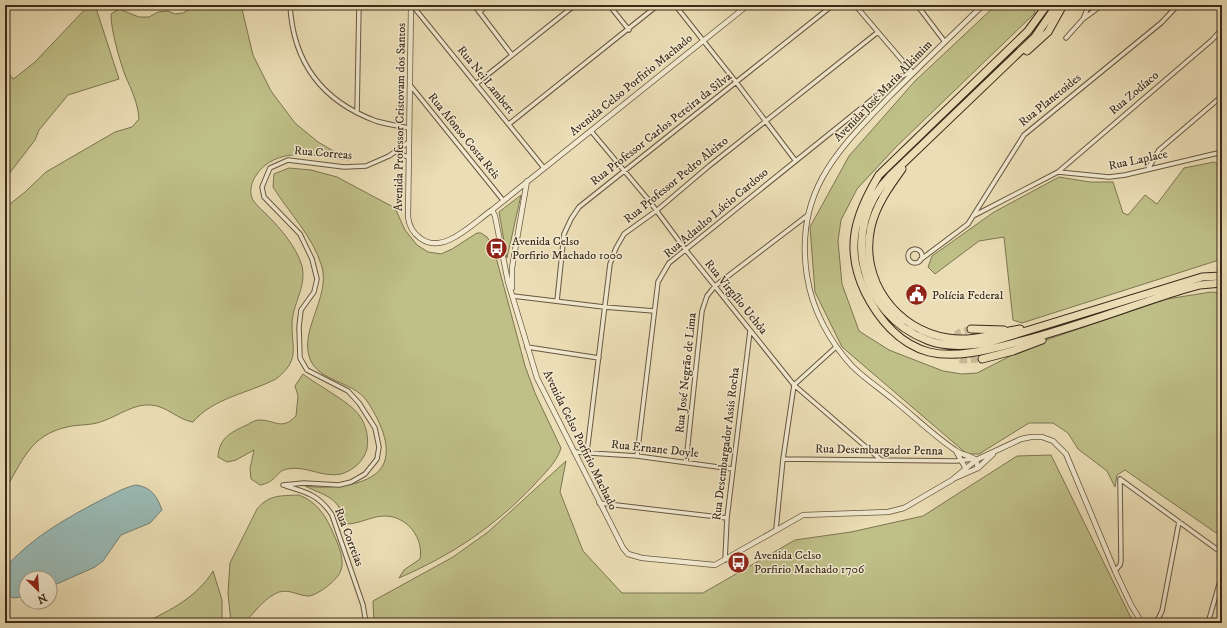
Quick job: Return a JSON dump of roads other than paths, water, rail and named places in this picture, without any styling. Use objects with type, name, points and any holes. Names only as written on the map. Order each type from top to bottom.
[{"type":"highway","points":[[1047,5],[1028,31],[879,176],[862,205],[856,223],[853,252],[861,283],[880,319],[899,337],[929,352],[973,353],[1069,328]]},
{"type":"highway","points":[[1057,5],[1034,37],[1000,72],[884,182],[875,196],[863,224],[861,253],[868,282],[885,312],[910,333],[929,341],[951,345],[987,343],[1044,324],[1202,277],[1222,276]]},
{"type":"highway","points":[[1000,72],[1038,42],[1048,32],[1063,5]]},
{"type":"highway","points":[[916,151],[881,200],[871,226],[869,251],[871,264],[882,293],[891,308],[905,321],[918,330],[932,335],[961,339],[978,338],[1044,324]]},
{"type":"highway","points":[[982,359],[1013,351],[1069,328],[1182,290],[1200,285],[1222,282]]},
{"type":"highway","points":[[971,329],[1011,330]]},
{"type":"street","points":[[290,5],[298,47],[313,76],[332,98],[357,113],[377,121],[409,128]]},
{"type":"street","points":[[357,113],[359,5]]},
{"type":"street","name":"Rua Nei Lambert","points":[[412,5],[544,168]]},
{"type":"street","name":"Avenida Professor Cristovam dos Santos","points":[[412,5],[408,158],[408,217],[412,229],[422,240],[436,244],[450,240],[492,210]]},
{"type":"street","points":[[474,5],[512,55]]},
{"type":"street","points":[[479,12],[488,5]]},
{"type":"street","points":[[476,84],[575,5]]},
{"type":"street","points":[[609,5],[629,30]]},
{"type":"street","points":[[509,124],[629,30],[658,5]]},
{"type":"street","points":[[675,5],[795,160]]},
{"type":"street","name":"Avenida Celso Porfirio Machado","points":[[724,560],[715,565],[699,565],[636,557],[628,554],[623,548],[537,378],[513,294],[508,282],[495,216],[492,210],[502,199],[591,131],[748,5]]},
{"type":"street","name":"Rua Professor Carlos Pereira da Silva","points":[[557,301],[564,234],[579,207],[833,5]]},
{"type":"street","points":[[855,5],[912,72]]},
{"type":"street","points":[[917,5],[945,42]]},
{"type":"street","points":[[1083,19],[1089,5]]},
{"type":"street","points":[[1066,38],[1083,19],[1102,5]]},
{"type":"street","name":"Rua Planetoides","points":[[920,260],[968,224],[1024,135],[1161,23],[1178,5]]},
{"type":"street","name":"Avenida José Maria Alkimim","points":[[975,459],[956,451],[864,376],[836,347],[821,321],[809,291],[804,246],[808,215],[821,179],[840,149],[912,72],[981,6]]},
{"type":"street","name":"Rua Zodíaco","points":[[974,215],[1058,172],[1212,40],[1222,29]]},
{"type":"street","name":"Rua Professor Pedro Aleixo","points":[[587,452],[610,264],[616,248],[624,234],[656,211],[709,166],[878,32]]},
{"type":"street","name":"Rua Adaulto Lúcio Cardoso","points":[[637,456],[658,282],[662,272],[669,262],[900,77],[912,72]]},
{"type":"street","name":"Rua Afonso Costa Reis","points":[[410,85],[502,199]]},
{"type":"street","points":[[1148,169],[1159,150],[1222,96]]},
{"type":"street","name":"Rua Virgílio Uchôa","points":[[591,131],[625,171],[685,249],[794,385],[881,460]]},
{"type":"street","name":"Rua Correas","points":[[283,485],[304,483],[339,485],[351,482],[365,474],[377,459],[379,447],[375,428],[359,403],[348,391],[307,370],[300,358],[299,327],[301,310],[314,292],[317,280],[312,260],[300,234],[264,197],[262,187],[270,168],[288,160],[344,167],[366,166],[396,152],[409,142]]},
{"type":"street","points":[[396,152],[408,158]]},
{"type":"street","name":"Rua Laplace","points":[[1058,172],[1109,177],[1124,175],[1222,152]]},
{"type":"street","name":"Avenida Celso Porfirio Machado","points":[[513,294],[512,268],[527,181]]},
{"type":"street","name":"Rua José Negrão de Lima","points":[[686,462],[702,311],[708,296],[715,286],[808,215]]},
{"type":"street","points":[[513,294],[604,307],[654,310]]},
{"type":"street","name":"Rua Desembargador Assis Rocha","points":[[724,560],[727,518],[750,331]]},
{"type":"street","points":[[527,347],[599,358]]},
{"type":"street","points":[[776,529],[783,458],[794,385],[836,347]]},
{"type":"street","points":[[952,480],[975,459],[995,452],[1012,443],[1031,437],[1042,437],[1053,441],[1061,448],[1070,462],[1115,571],[1131,605],[1142,623]]},
{"type":"street","name":"Avenida José Maria Alkimim","points":[[956,451],[964,468]]},
{"type":"street","name":"Rua Ernane Doyle","points":[[574,452],[637,456],[734,469]]},
{"type":"street","points":[[724,560],[803,515],[897,510],[912,504],[952,480],[978,468],[995,452]]},
{"type":"street","name":"Rua Desembargador Penna","points":[[783,458],[881,460],[975,459]]},
{"type":"street","points":[[975,459],[978,468]]},
{"type":"street","points":[[964,468],[967,471],[972,471]]},
{"type":"street","points":[[1115,571],[1120,565],[1121,561],[1120,479],[1222,553]]},
{"type":"street","name":"Rua Correias","points":[[283,485],[301,490],[324,502],[332,515],[363,605],[366,623]]},
{"type":"street","points":[[599,503],[727,518]]},
{"type":"street","points":[[1156,623],[1162,612],[1179,522]]},
{"type":"street","points":[[1208,623],[1222,574]]},
{"type":"water","points":[[136,485],[150,490],[156,496],[162,510],[150,523],[121,535],[103,561],[95,567],[58,583],[58,570],[18,570],[18,597],[14,598],[5,595],[5,568],[26,547],[49,530],[74,515],[126,488]]},
{"type":"tunnel","points":[[971,329],[958,333],[955,340],[957,356],[962,360],[982,359]]},
{"type":"place","name":"Avenida Celso Porfirio Machado 1000","points":[[497,248]]},
{"type":"place","name":"Polícia Federal","points":[[916,295]]},
{"type":"place","name":"Avenida Celso Porfirio Machado 1706","points":[[738,562]]}]
